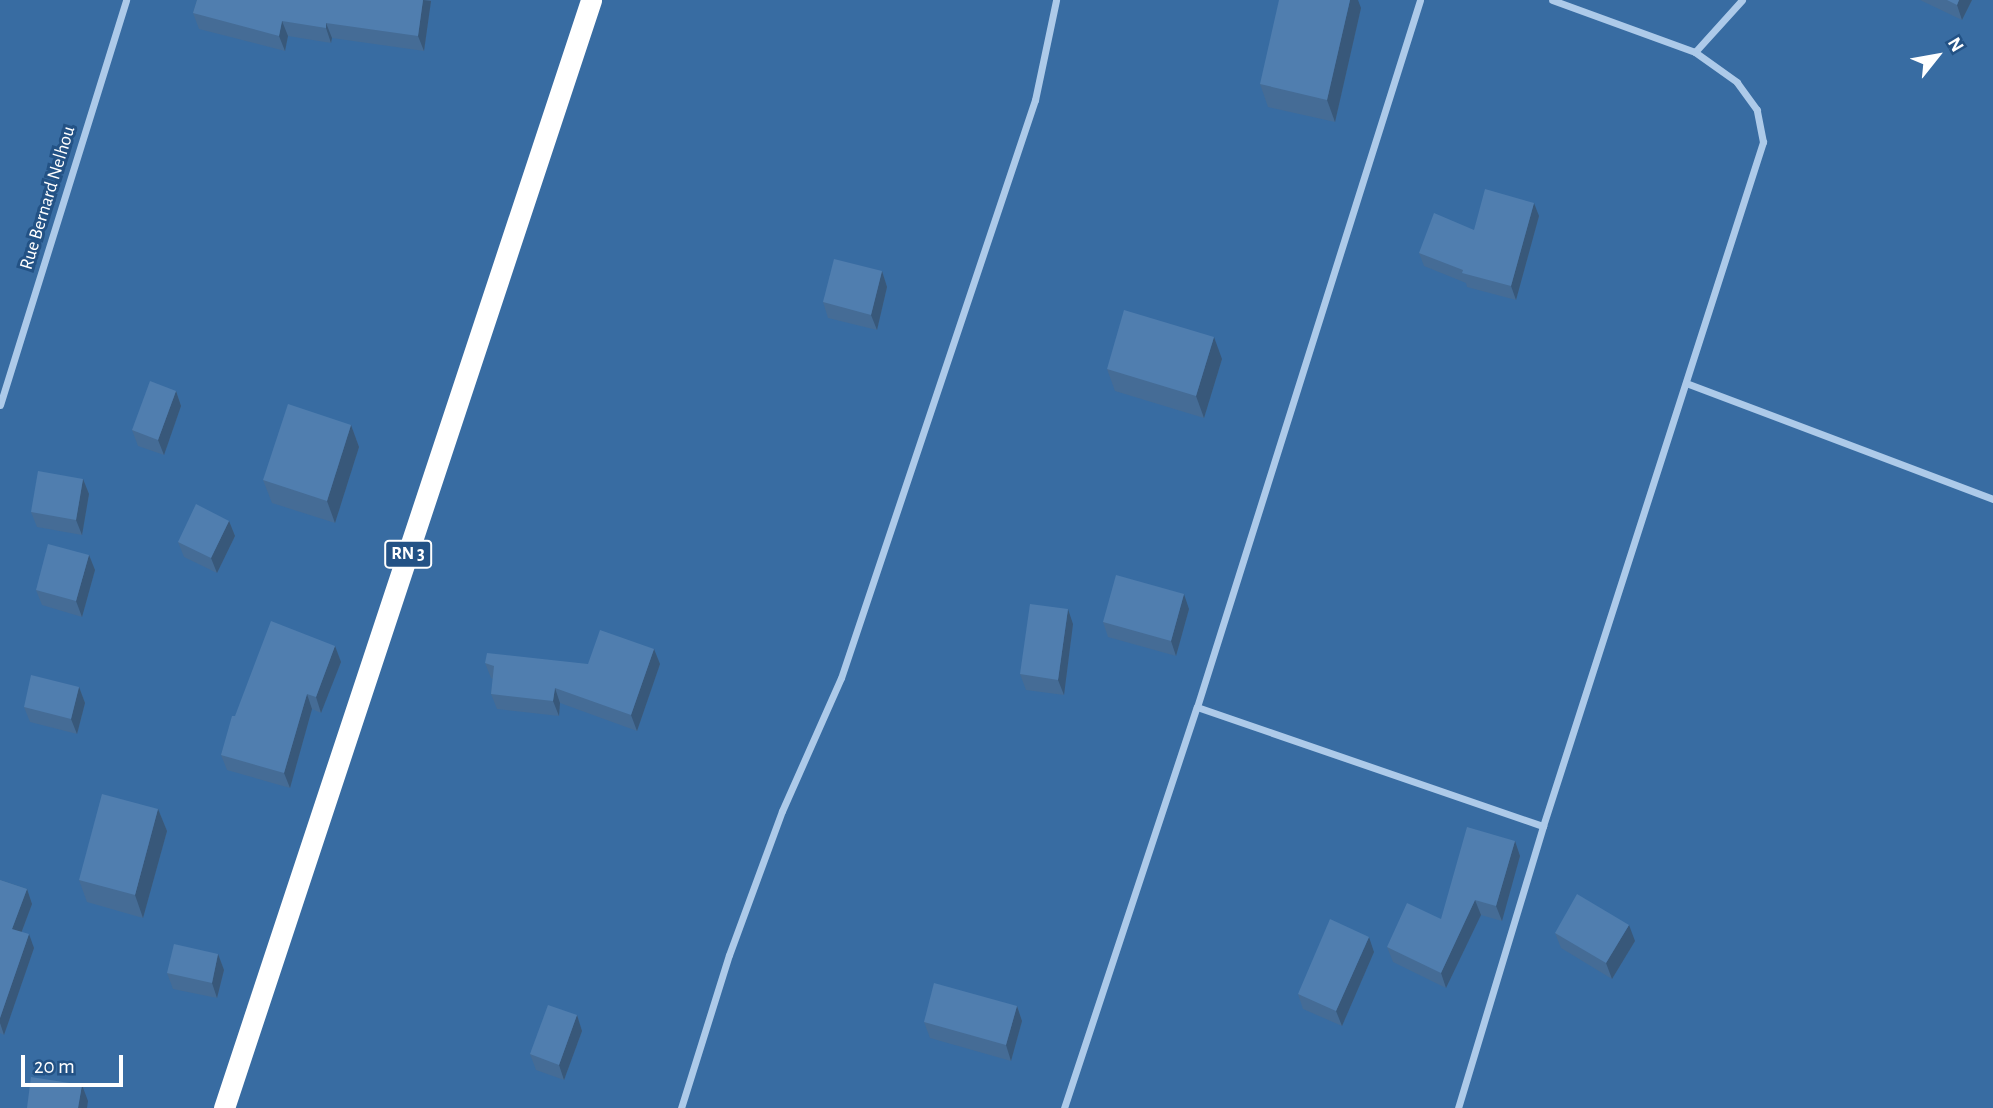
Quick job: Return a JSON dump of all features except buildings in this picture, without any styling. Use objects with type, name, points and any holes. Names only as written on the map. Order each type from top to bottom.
[{"type":"highway","name":"RN 3","points":[[224,1108],[591,0]]},
{"type":"street","name":"Rue Bernard Nelhou","points":[[0,405],[126,0]]},
{"type":"street","points":[[681,1108],[729,955],[782,811],[849,652],[1035,100],[1056,0]]},
{"type":"street","points":[[1064,1108],[1197,707],[1420,0]]},
{"type":"street","points":[[1458,1108],[1543,827],[1763,142],[1756,110],[1737,82],[1695,52],[1552,0]]},
{"type":"street","points":[[1695,52],[1742,0]]},
{"type":"street","points":[[1686,383],[1993,499]]},
{"type":"street","points":[[1197,707],[1543,827]]},
{"type":"shaded area","points":[[0,0],[1993,0],[1993,1108],[0,1108]]}]
